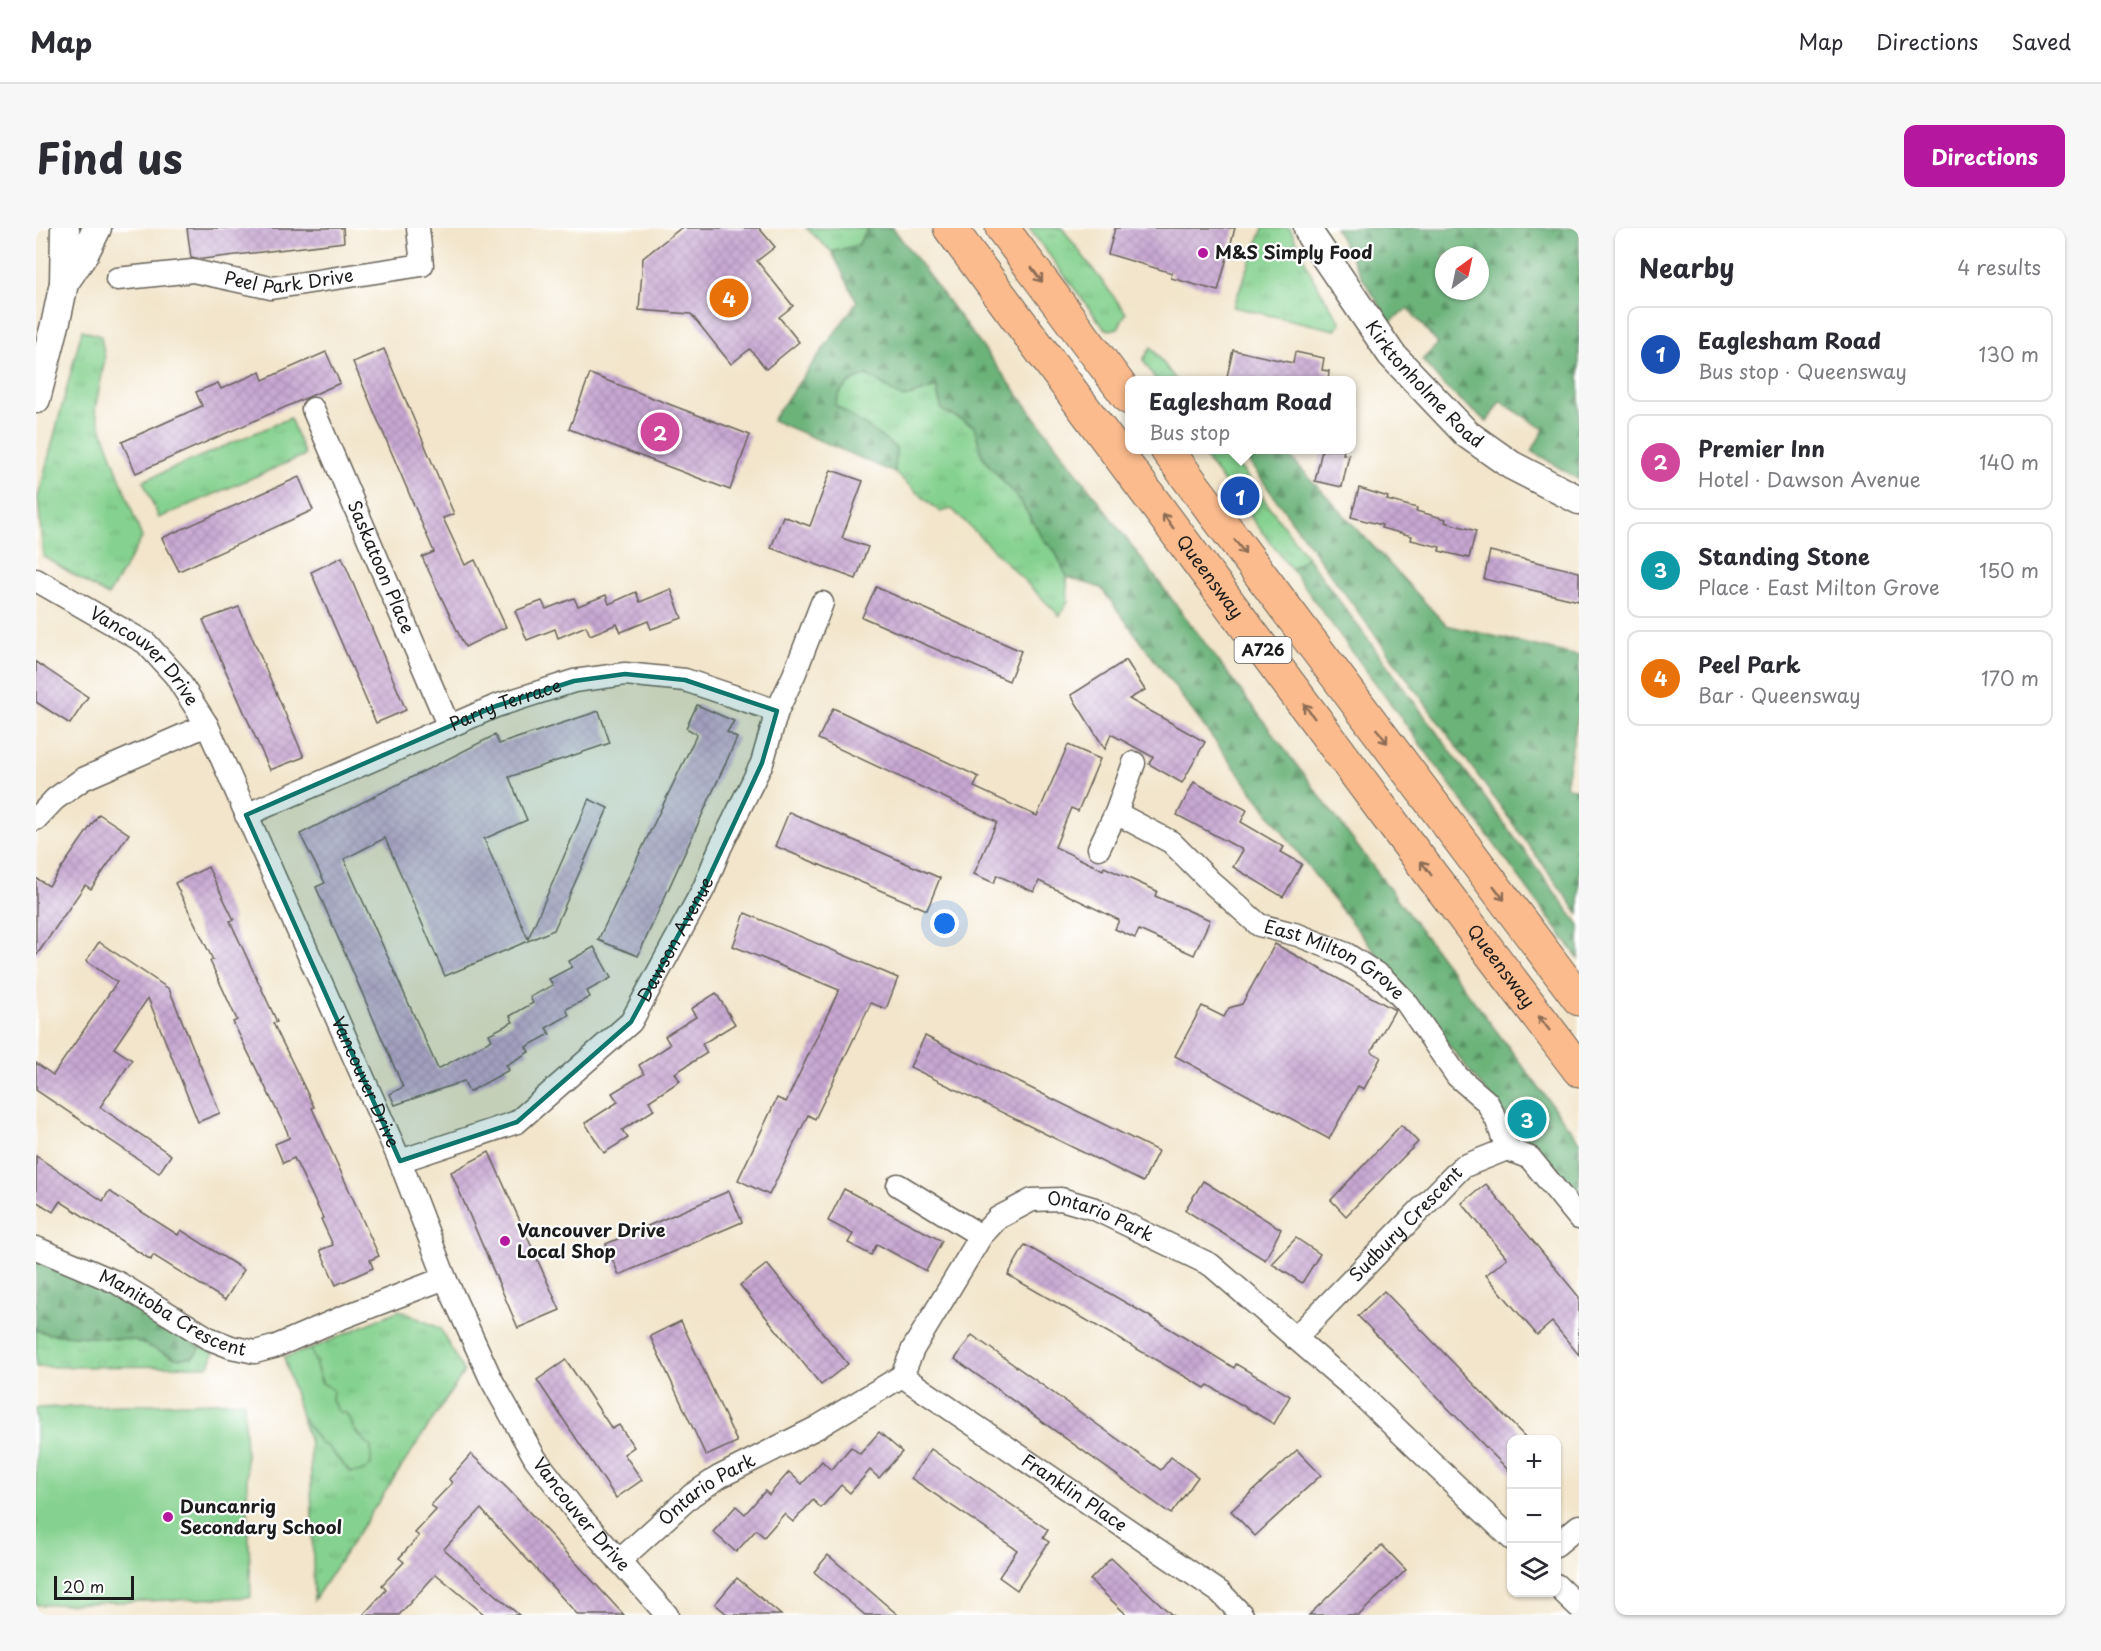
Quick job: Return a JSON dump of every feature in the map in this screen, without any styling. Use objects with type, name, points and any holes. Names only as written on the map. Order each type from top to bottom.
[{"type":"highway","name":"Queensway","points":[[950,228],[1579,1070]]},
{"type":"highway","points":[[1002,228],[1125,393]]},
{"type":"highway","name":"A726","points":[[1170,454],[1579,999]]},
{"type":"street","points":[[36,399],[64,283],[65,228]]},
{"type":"street","points":[[64,283],[84,254],[97,228]]},
{"type":"street","name":"Peel Park Drive","points":[[117,279],[193,272],[271,288],[422,265],[418,228]]},
{"type":"street","name":"Kirktonholme Road","points":[[1308,228],[1311,236],[1391,354],[1467,434],[1511,465],[1579,500]]},
{"type":"street","name":"Saskatoon Place","points":[[313,409],[449,727]]},
{"type":"street","name":"Vancouver Drive","points":[[36,580],[146,643],[175,675],[207,725],[400,1161],[445,1278],[491,1379],[535,1458],[577,1513],[667,1615]]},
{"type":"street","name":"Dawson Avenue","points":[[400,1161],[517,1122],[631,1022],[704,888],[720,848],[762,763],[777,711],[794,675],[822,603]]},
{"type":"street","name":"Parry Terrace","points":[[246,815],[496,706],[574,681],[625,674],[685,680],[777,711]]},
{"type":"street","points":[[36,819],[55,799],[82,778],[207,725]]},
{"type":"street","points":[[1100,848],[1116,813],[1134,763]]},
{"type":"street","name":"East Milton Grove","points":[[1116,813],[1171,842],[1259,925],[1298,934],[1346,954],[1383,978],[1407,1002],[1457,1076],[1487,1102],[1508,1149]]},
{"type":"street","points":[[1508,1149],[1530,1158],[1579,1218]]},
{"type":"street","name":"Sudbury Crescent","points":[[1295,1338],[1462,1167],[1508,1149]]},
{"type":"street","points":[[898,1185],[981,1236]]},
{"type":"street","name":"Ontario Park","points":[[619,1561],[692,1495],[718,1477],[816,1428],[902,1376],[913,1349],[981,1236],[998,1218],[1032,1200],[1061,1199],[1095,1209],[1211,1265],[1358,1392],[1507,1534]]},
{"type":"street","name":"Manitoba Crescent","points":[[36,1248],[118,1283],[208,1338],[231,1347],[255,1352],[274,1347],[341,1318],[445,1278]]},
{"type":"street","name":"Franklin Place","points":[[902,1376],[1221,1593],[1242,1615]]},
{"type":"street","points":[[1559,1543],[1579,1526]]},
{"type":"street","points":[[1561,1589],[1579,1607]]},
{"type":"highlighted area","points":[[625,674],[685,680],[777,711],[762,763],[704,888],[631,1022],[517,1122],[400,1161],[246,815],[496,706],[574,681]]},
{"type":"green space","points":[[806,228],[868,228],[858,245],[832,252]]},
{"type":"green space","points":[[868,228],[893,228],[1579,1141],[1579,1209],[1325,889],[1101,588],[1067,577],[1055,551],[1044,540],[1020,501],[983,458],[974,426],[942,410],[936,387],[903,398],[867,375],[846,386],[837,399],[835,405],[896,448],[895,473],[772,420],[857,302],[832,252],[858,245]]},
{"type":"green space","points":[[1029,228],[1062,228],[1126,313],[1118,328],[1110,330],[1104,328]]},
{"type":"green space","points":[[1263,228],[1290,228],[1315,282],[1341,323],[1335,330],[1233,307]]},
{"type":"green space","points":[[1335,228],[1579,228],[1579,480],[1532,451],[1544,429],[1500,401],[1487,422],[1446,388],[1422,360],[1438,344],[1408,308],[1390,322]]},
{"type":"green space","points":[[82,330],[101,336],[105,359],[95,410],[142,538],[108,596],[43,556],[38,497]]},
{"type":"green space","points":[[1151,347],[1173,376],[1153,376],[1143,360]]},
{"type":"green space","points":[[867,375],[903,398],[936,387],[942,410],[974,426],[983,458],[1020,501],[1044,540],[1055,551],[1067,577],[1068,601],[1060,616],[952,509],[940,512],[895,473],[896,448],[835,405],[846,386]]},
{"type":"green space","points":[[290,418],[305,455],[159,518],[143,481]]},
{"type":"green space","points":[[1202,454],[1230,454],[1307,557],[1291,569]]},
{"type":"green space","points":[[1243,454],[1288,454],[1446,625],[1579,656],[1579,710],[1565,786],[1579,790],[1579,914]]},
{"type":"green space","points":[[1307,557],[1579,925],[1579,959],[1291,569]]},
{"type":"green space","points":[[36,1262],[59,1265],[201,1347],[193,1357],[176,1358],[135,1340],[49,1334],[36,1330]]},
{"type":"green space","points":[[399,1310],[440,1328],[464,1372],[314,1600],[310,1443],[301,1416],[321,1444],[327,1446],[343,1465],[371,1447],[355,1431],[346,1413],[339,1412],[334,1404],[322,1382],[311,1349]]},
{"type":"green space","points":[[36,1330],[49,1334],[135,1340],[176,1358],[193,1357],[201,1347],[214,1352],[209,1366],[36,1367]]},
{"type":"green space","points":[[311,1349],[321,1382],[333,1390],[332,1401],[339,1412],[346,1413],[355,1431],[371,1447],[371,1465],[362,1472],[350,1472],[327,1446],[321,1444],[301,1416],[284,1357]]},
{"type":"green space","name":"Duncanrig Secondary School","points":[[244,1401],[251,1597],[36,1605],[36,1408]]},
{"type":"building","points":[[187,228],[343,228],[344,242],[203,259],[191,258]]},
{"type":"building","points":[[681,228],[759,228],[775,247],[757,261],[793,306],[779,317],[799,342],[766,369],[750,349],[731,364],[691,314],[639,310],[643,258]]},
{"type":"building","points":[[1115,228],[1235,228],[1218,291],[1171,278],[1172,273],[1108,254]]},
{"type":"building","points":[[384,349],[454,514],[443,518],[465,565],[475,560],[506,627],[465,647],[422,557],[434,552],[353,362]]},
{"type":"building","points":[[1233,350],[1293,363],[1295,352],[1324,358],[1322,370],[1329,371],[1328,376],[1227,376]]},
{"type":"building","points":[[326,352],[340,383],[136,473],[122,442],[202,406],[196,392],[218,383],[221,389],[260,372],[263,380]]},
{"type":"building","points":[[590,374],[750,435],[730,490],[569,429]]},
{"type":"building","points":[[1321,454],[1349,455],[1342,487],[1315,481]]},
{"type":"building","points":[[831,470],[863,481],[842,538],[868,547],[856,579],[771,548],[783,516],[810,526]]},
{"type":"building","points":[[299,477],[313,510],[179,571],[162,538]]},
{"type":"building","points":[[1359,488],[1388,497],[1387,500],[1417,508],[1416,511],[1446,519],[1445,522],[1476,531],[1469,558],[1439,551],[1440,547],[1411,540],[1412,536],[1351,517]]},
{"type":"building","points":[[1490,551],[1579,572],[1579,601],[1484,579]]},
{"type":"building","points":[[342,557],[406,710],[376,723],[311,572]]},
{"type":"building","points":[[876,587],[1021,651],[1009,681],[862,617]]},
{"type":"building","points":[[671,589],[682,618],[651,629],[648,621],[621,632],[617,624],[590,635],[586,626],[558,638],[555,629],[527,640],[515,611],[542,601],[546,609],[574,598],[578,606],[606,595],[609,604],[636,592],[640,602]]},
{"type":"building","points":[[239,607],[304,757],[270,770],[203,620]]},
{"type":"building","points":[[1126,660],[1145,690],[1129,699],[1205,742],[1182,783],[1149,764],[1153,757],[1111,734],[1105,749],[1071,695]]},
{"type":"building","points":[[36,662],[88,697],[70,724],[36,702]]},
{"type":"building","points":[[697,705],[734,721],[727,732],[737,738],[638,956],[598,940],[697,734],[686,728]]},
{"type":"building","points":[[833,708],[979,777],[974,787],[1037,816],[1068,745],[1100,759],[1078,811],[1071,808],[1055,847],[1103,870],[1104,867],[1157,891],[1155,896],[1210,920],[1194,955],[1139,930],[1135,938],[1115,929],[1119,920],[1039,881],[1034,892],[997,875],[994,883],[974,874],[997,822],[818,739]]},
{"type":"building","points":[[599,711],[610,743],[509,777],[527,820],[484,839],[528,939],[589,799],[608,808],[554,930],[445,976],[385,838],[344,859],[438,1069],[492,1040],[489,1034],[513,1022],[510,1016],[533,1003],[530,997],[553,985],[549,979],[572,967],[569,961],[594,947],[611,978],[587,991],[590,997],[566,1009],[569,1015],[546,1028],[550,1034],[526,1047],[529,1052],[506,1065],[509,1070],[469,1092],[464,1081],[395,1105],[390,1094],[403,1087],[316,887],[325,883],[300,834],[495,735],[499,744]]},
{"type":"building","points":[[1194,782],[1247,810],[1241,822],[1284,847],[1281,852],[1302,864],[1283,897],[1233,867],[1243,850],[1177,815]]},
{"type":"building","points":[[789,812],[940,878],[927,910],[775,846]]},
{"type":"building","points":[[99,814],[129,834],[91,889],[85,885],[36,956],[36,878],[49,886]]},
{"type":"building","points":[[208,867],[234,920],[230,921],[277,1022],[273,1023],[314,1107],[312,1108],[379,1256],[370,1260],[373,1268],[336,1285],[320,1250],[333,1245],[321,1219],[323,1218],[294,1158],[283,1163],[275,1144],[289,1138],[287,1131],[233,1022],[237,1020],[210,961],[213,960],[175,883]]},
{"type":"building","points":[[745,913],[898,978],[886,1009],[871,1003],[815,1119],[808,1115],[769,1195],[738,1180],[777,1098],[786,1102],[839,990],[733,946]]},
{"type":"building","points":[[99,942],[169,989],[220,1113],[198,1122],[148,998],[114,1048],[132,1060],[100,1107],[171,1155],[159,1173],[36,1090],[36,1063],[53,1075],[117,982],[86,961]]},
{"type":"building","points":[[1275,944],[1395,1010],[1371,1052],[1381,1057],[1364,1089],[1358,1086],[1329,1139],[1175,1056],[1202,1006],[1224,1017],[1229,1008],[1242,1004]]},
{"type":"building","points":[[716,993],[735,1024],[702,1044],[707,1053],[675,1073],[680,1081],[649,1101],[654,1110],[622,1130],[628,1138],[604,1153],[585,1123],[618,1102],[612,1093],[644,1074],[639,1065],[670,1045],[665,1036],[696,1017],[691,1009]]},
{"type":"building","points":[[925,1036],[1158,1151],[1143,1182],[910,1067]]},
{"type":"building","points":[[1401,1125],[1418,1142],[1346,1216],[1331,1200]]},
{"type":"building","name":"Vancouver Drive Local Shop","points":[[489,1152],[560,1310],[518,1328],[451,1172]]},
{"type":"building","points":[[36,1156],[103,1201],[109,1191],[178,1235],[181,1230],[244,1270],[225,1300],[153,1255],[151,1260],[60,1201],[53,1212],[36,1201]]},
{"type":"building","points":[[1203,1181],[1281,1229],[1265,1260],[1185,1210]]},
{"type":"building","points":[[1486,1184],[1579,1297],[1579,1355],[1552,1322],[1537,1335],[1486,1275],[1507,1258],[1462,1203]]},
{"type":"building","points":[[844,1189],[942,1241],[926,1271],[877,1244],[871,1255],[848,1243],[853,1234],[828,1221]]},
{"type":"building","points":[[729,1191],[742,1222],[619,1275],[606,1244]]},
{"type":"building","points":[[1296,1238],[1320,1254],[1302,1283],[1272,1264]]},
{"type":"building","points":[[1025,1245],[1234,1368],[1236,1364],[1290,1396],[1274,1424],[1208,1385],[1205,1388],[1008,1275]]},
{"type":"building","points":[[767,1264],[848,1364],[821,1385],[740,1285]]},
{"type":"building","points":[[1384,1291],[1523,1435],[1507,1435],[1507,1469],[1358,1316]]},
{"type":"building","points":[[681,1321],[737,1442],[706,1456],[650,1336]]},
{"type":"building","points":[[972,1335],[1161,1470],[1171,1457],[1198,1477],[1171,1514],[955,1359]]},
{"type":"building","points":[[566,1360],[612,1429],[619,1425],[634,1447],[624,1454],[642,1480],[616,1498],[537,1380]]},
{"type":"building","points":[[879,1432],[902,1452],[879,1478],[870,1470],[850,1493],[841,1485],[821,1508],[813,1500],[793,1522],[784,1514],[764,1537],[756,1530],[736,1552],[713,1532],[736,1506],[745,1514],[765,1491],[769,1495],[789,1472],[802,1484],[822,1461],[831,1470],[851,1447],[860,1454]]},
{"type":"building","points":[[931,1449],[1048,1530],[1043,1538],[1049,1542],[1017,1590],[999,1577],[1017,1550],[911,1478]]},
{"type":"building","points":[[1297,1450],[1321,1475],[1255,1536],[1231,1511]]},
{"type":"building","points":[[471,1454],[508,1489],[624,1615],[578,1615],[481,1509],[444,1549],[519,1615],[485,1615],[436,1574],[399,1615],[363,1615],[386,1590],[382,1585],[404,1562],[399,1558],[419,1536],[415,1533],[436,1510],[431,1505],[452,1483],[449,1479]]},
{"type":"building","points":[[1382,1545],[1406,1570],[1359,1615],[1309,1615]]},
{"type":"building","points":[[828,1555],[898,1615],[865,1615],[814,1572]]},
{"type":"building","points":[[1111,1558],[1172,1615],[1127,1615],[1090,1580]]},
{"type":"building","points":[[737,1578],[781,1615],[728,1615],[715,1604]]},
{"type":"place","name":"M&S Simply Food","points":[[1203,253]]},
{"type":"place","name":"Peel Park","points":[[729,298]]},
{"type":"place","name":"Premier Inn","points":[[660,432]]},
{"type":"place","name":"Eaglesham Road","points":[[1240,496]]},
{"type":"place","name":"Standing Stone","points":[[1527,1119]]},
{"type":"place","name":"Vancouver Drive Local Shop","points":[[505,1241]]},
{"type":"place","name":"Duncanrig Secondary School","points":[[168,1517]]}]
